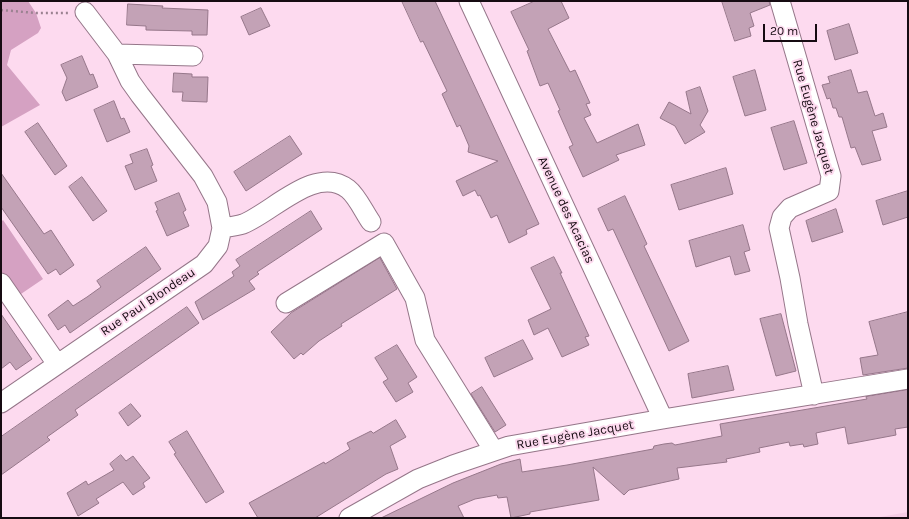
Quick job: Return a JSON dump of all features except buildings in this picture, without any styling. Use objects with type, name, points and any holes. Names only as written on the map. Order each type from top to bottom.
[{"type":"street","name":"Avenue des Acacias","points":[[469,1],[663,419]]},
{"type":"street","name":"Rue Eugène Jacquet","points":[[780,1],[832,176],[829,191],[790,208],[782,217],[778,228],[814,395]]},
{"type":"street","name":"Rue Paul Blondeau","points":[[1,403],[204,264],[218,246],[222,228],[221,215],[211,189],[203,176],[134,85],[118,54],[85,12]]},
{"type":"street","points":[[118,54],[193,56]]},
{"type":"street","points":[[222,228],[247,222],[302,189],[321,181],[335,182],[348,189],[371,222]]},
{"type":"street","points":[[286,304],[384,243],[415,298],[428,344],[494,451]]},
{"type":"street","points":[[1,283],[57,364]]},
{"type":"street","name":"Rue Eugène Jacquet","points":[[349,518],[418,479],[494,451],[524,443],[908,380]]},
{"type":"path","points":[[1,10],[36,14],[85,12]]},
{"type":"shaded area","points":[[1,1],[28,1],[36,13],[41,28],[38,33],[11,50],[7,65],[40,105],[1,127]]},
{"type":"shaded area","points":[[3,220],[43,279],[18,296],[1,271],[1,222]]},
{"type":"shaded area","points":[[908,512],[908,518],[877,518],[880,517]]}]
